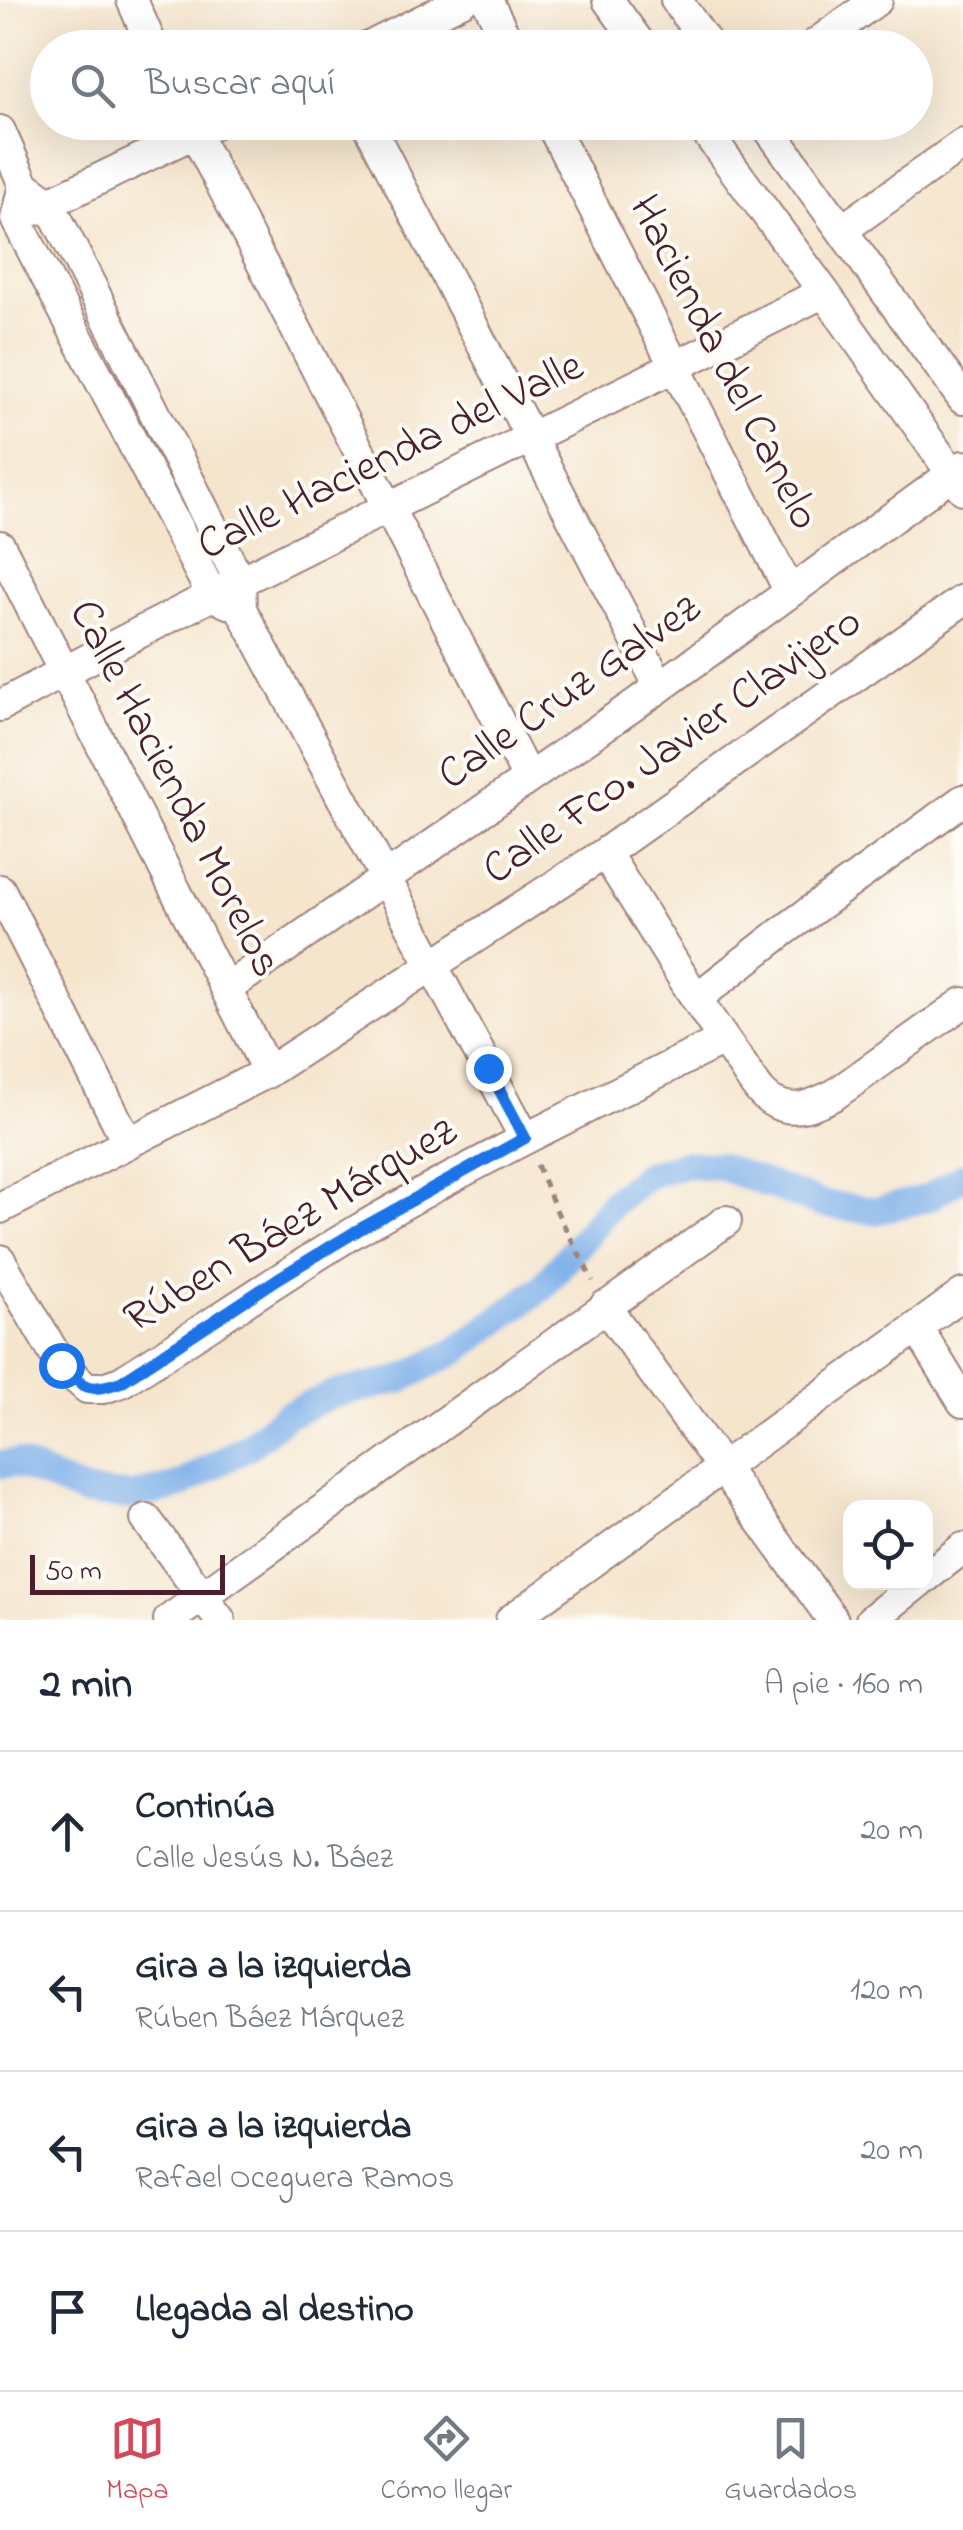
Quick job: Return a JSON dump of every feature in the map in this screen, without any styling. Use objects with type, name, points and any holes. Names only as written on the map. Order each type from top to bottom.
[{"type":"street","points":[[402,30],[463,0]]},
{"type":"street","points":[[487,0],[502,30]]},
{"type":"street","points":[[608,0],[630,30]]},
{"type":"street","points":[[676,0],[697,30]]},
{"type":"street","points":[[835,30],[877,0]]},
{"type":"street","points":[[132,1],[146,30]]},
{"type":"street","points":[[0,132],[24,185],[49,203],[240,596],[525,1138]]},
{"type":"street","points":[[8,223],[173,140]]},
{"type":"street","points":[[207,140],[388,508],[528,778]]},
{"type":"street","points":[[376,140],[660,686]]},
{"type":"street","name":"Hacienda del Canelo","points":[[559,140],[790,592]]},
{"type":"street","points":[[712,140],[959,476]]},
{"type":"street","points":[[777,140],[958,381]]},
{"type":"street","points":[[842,230],[963,144]]},
{"type":"street","points":[[8,223],[24,185]]},
{"type":"street","points":[[8,223],[212,595]]},
{"type":"street","name":"Calle Hacienda del Valle","points":[[0,706],[212,595],[240,596],[388,508],[824,292]]},
{"type":"street","name":"Calle Cruz Galvez","points":[[226,989],[959,476]]},
{"type":"street","name":"Calle Hacienda Morelos","points":[[0,546],[268,1072]]},
{"type":"street","name":"Calle Fco. Javier Clavijero","points":[[432,966],[605,853],[963,600]]},
{"type":"street","points":[[697,998],[963,800]]},
{"type":"street","points":[[605,853],[723,1040],[770,1100],[792,1108],[811,1106],[834,1096],[963,1003]]},
{"type":"street","points":[[0,890],[128,1144]]},
{"type":"street","points":[[0,1208],[268,1072],[432,966]]},
{"type":"street","name":"Rúben Báez Márquez","points":[[0,1260],[61,1365],[87,1388],[102,1388],[121,1382],[360,1229],[525,1138],[723,1040]]},
{"type":"street","points":[[169,1620],[211,1608],[605,1306],[726,1221]]},
{"type":"street","points":[[511,1620],[963,1294]]},
{"type":"street","points":[[605,1306],[833,1620]]},
{"type":"street","points":[[917,1328],[963,1402]]},
{"type":"street","points":[[146,1519],[211,1608]]},
{"type":"street","points":[[933,1572],[963,1548]]},
{"type":"street","points":[[871,1620],[909,1590]]},
{"type":"path","points":[[525,1138],[605,1306]]},
{"type":"waterway","points":[[0,1464],[16,1463],[84,1493],[133,1496],[179,1486],[248,1446],[286,1415],[334,1394],[400,1380],[456,1351],[543,1287],[614,1201],[647,1175],[684,1164],[719,1166],[821,1204],[876,1211],[928,1198],[963,1176]]},
{"type":"route","points":[[61,1365],[87,1388],[121,1382],[360,1229],[525,1138],[488,1068]]}]
